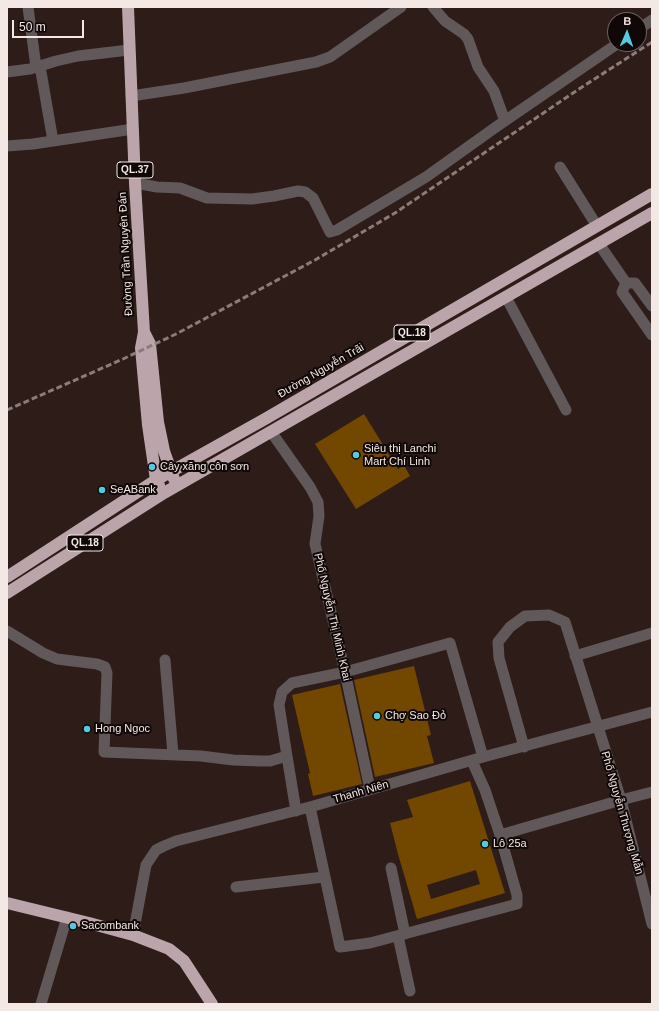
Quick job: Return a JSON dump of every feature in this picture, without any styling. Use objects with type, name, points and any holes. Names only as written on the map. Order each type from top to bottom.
[{"type":"highway","name":"Đường Trần Nguyên Đán","points":[[128,7],[135,183],[144,332],[141,348],[148,425],[156,480],[164,493]]},
{"type":"highway","name":"Đường Nguyễn Trãi","points":[[7,577],[156,480],[265,419],[652,194]]},
{"type":"highway","name":"QL.18","points":[[7,593],[164,493],[652,213]]},
{"type":"highway","name":"Đường Trần Nguyên Đán","points":[[144,332],[150,344],[158,422],[164,451],[177,486]]},
{"type":"highway","points":[[265,419],[272,432]]},
{"type":"highway","points":[[7,903],[67,917],[133,935],[169,949],[184,961],[212,1004]]},
{"type":"street","points":[[28,7],[53,141]]},
{"type":"street","points":[[131,96],[184,88],[316,62],[330,57],[401,7]]},
{"type":"street","points":[[433,7],[445,21],[464,34],[468,39],[478,67],[494,91],[505,121]]},
{"type":"street","points":[[7,72],[30,69],[78,56],[129,50]]},
{"type":"street","points":[[135,183],[157,187],[180,188],[207,198],[252,199],[298,191],[305,192],[313,198],[330,232],[337,230],[426,177],[607,51]]},
{"type":"street","points":[[7,146],[133,129]]},
{"type":"street","points":[[560,167],[597,226]]},
{"type":"street","points":[[599,244],[626,283]]},
{"type":"street","points":[[626,283],[635,283],[652,306]]},
{"type":"street","points":[[626,283],[622,292],[652,335]]},
{"type":"street","points":[[506,297],[566,410]]},
{"type":"street","points":[[640,318],[652,310]]},
{"type":"street","name":"Phố Nguyễn Thị Minh Khai","points":[[272,432],[310,487],[318,502],[319,516],[315,544],[345,672],[370,790]]},
{"type":"street","name":"Phố Nguyễn Thượng Mẫn","points":[[524,747],[499,658],[498,642],[510,627],[525,616],[549,615],[565,622],[621,800],[652,924]]},
{"type":"street","points":[[7,631],[57,659],[97,664],[104,667],[107,673],[104,752],[173,754],[233,760],[270,761],[287,756]]},
{"type":"street","points":[[575,656],[652,633]]},
{"type":"street","points":[[296,811],[279,705],[282,692],[292,683],[345,672],[450,644],[485,790],[500,835],[517,895],[517,904],[370,943],[340,948],[310,807]]},
{"type":"street","points":[[165,660],[173,754]]},
{"type":"street","name":"Thanh Niên","points":[[133,935],[146,864],[156,850],[176,841],[296,811],[478,759],[652,712]]},
{"type":"street","points":[[500,835],[652,792]]},
{"type":"street","points":[[391,868],[410,992]]},
{"type":"street","points":[[236,887],[324,877]]},
{"type":"street","points":[[41,1004],[67,917]]},
{"type":"building","name":"Siêu thị Lanchi Mart Chí Linh","points":[[364,414],[398,469],[404,465],[410,476],[356,509],[315,444]]},
{"type":"building","points":[[414,666],[431,735],[427,736],[434,763],[375,777],[354,680]]},
{"type":"building","points":[[340,684],[362,784],[313,796],[308,774],[310,773],[292,695]]},
{"type":"building","points":[[470,781],[505,893],[417,919],[390,823],[413,817],[407,800]],"holes":[[[476,870],[480,884],[431,899],[427,885]]]},
{"type":"railway","points":[[7,410],[176,334],[315,260],[395,213],[579,89],[652,42]]},
{"type":"place","name":"Siêu thị Lanchi Mart Chí Linh","points":[[356,455]]},
{"type":"place","name":"Cây xăng côn sơn","points":[[152,467]]},
{"type":"place","name":"SeABank","points":[[102,490]]},
{"type":"place","name":"Chợ Sao Đỏ","points":[[377,716]]},
{"type":"place","name":"Hong Ngoc","points":[[87,729]]},
{"type":"place","name":"Lô 25a","points":[[485,844]]},
{"type":"place","name":"Sacombank","points":[[73,926]]}]
